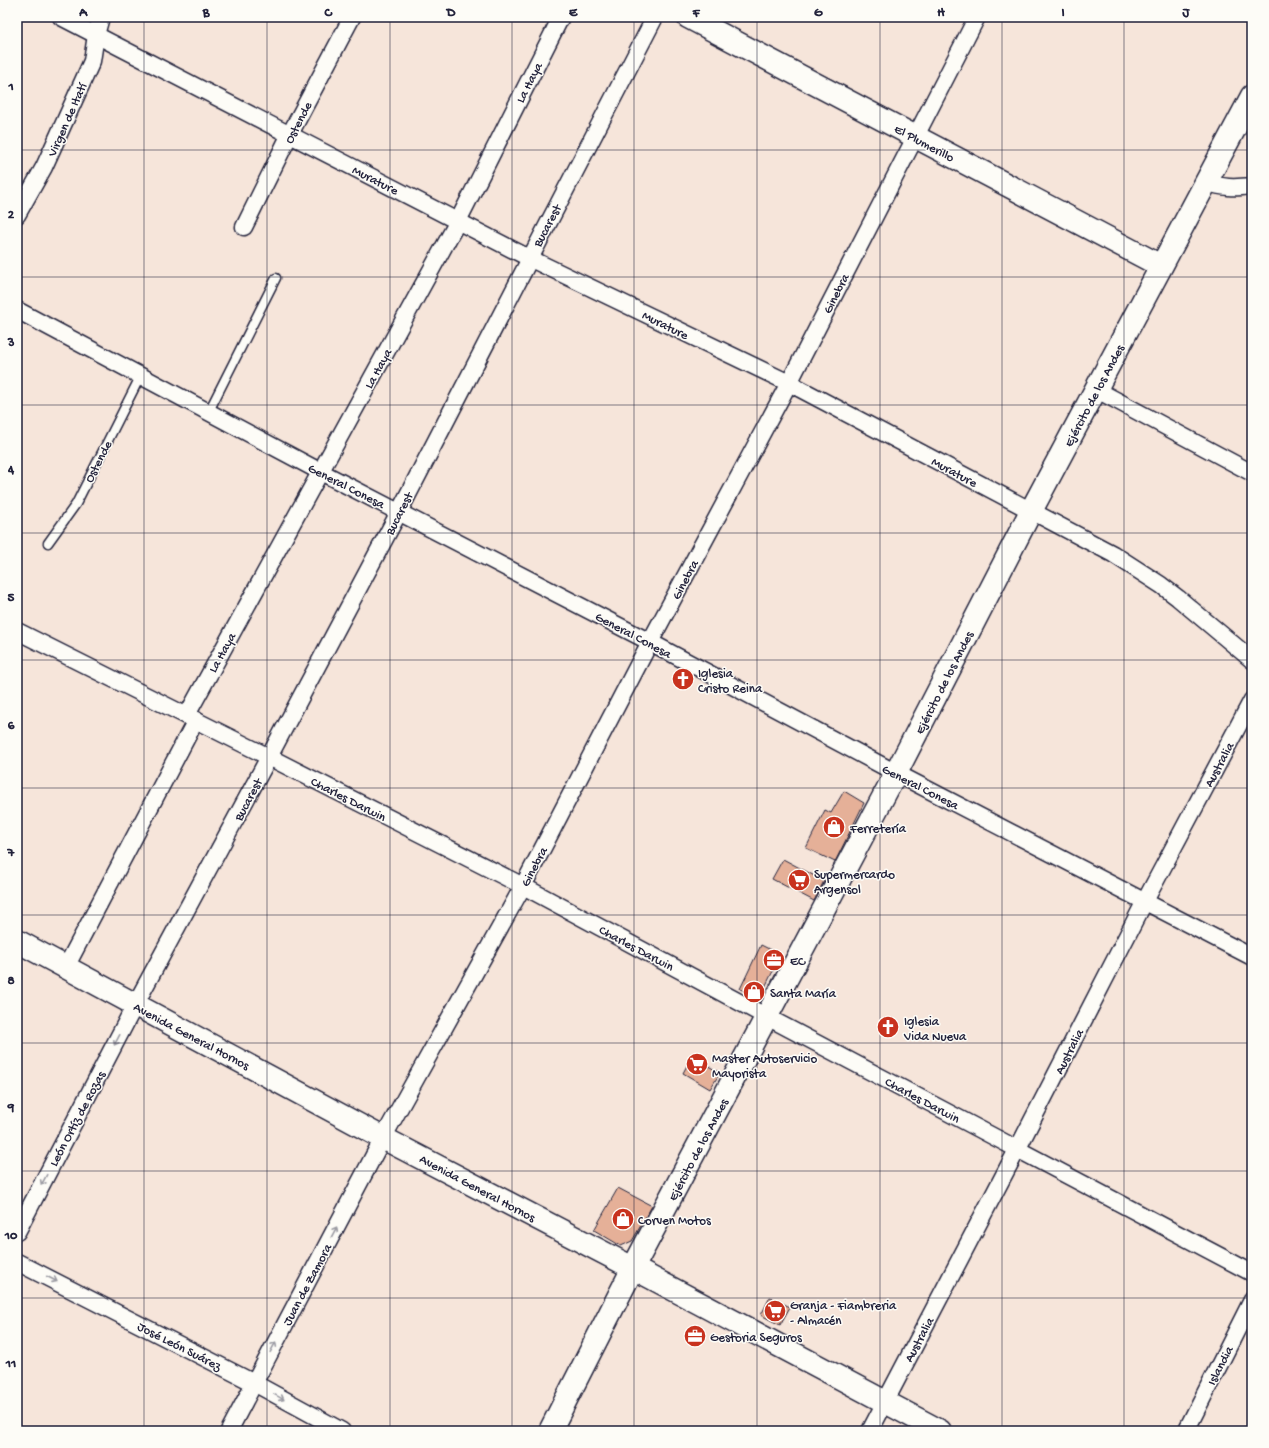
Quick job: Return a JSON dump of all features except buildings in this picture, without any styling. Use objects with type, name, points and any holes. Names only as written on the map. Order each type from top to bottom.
[{"type":"main road","name":"El Plumerillo","points":[[688,17],[1162,266]]},
{"type":"main road","name":"Ejército de los Andes","points":[[550,1431],[634,1268],[896,773],[1031,512],[1252,96]]},
{"type":"main road","name":"Avenida General Hornos","points":[[17,941],[383,1138],[634,1268],[940,1431]]},
{"type":"street","name":"Murature","points":[[61,17],[529,258],[789,383],[1113,554],[1161,585],[1252,660]]},
{"type":"street","name":"Virgen de Itatí","points":[[17,215],[44,167],[92,60],[96,35],[101,17]]},
{"type":"street","name":"Ostende","points":[[244,227],[290,134],[352,17]]},
{"type":"street","name":"La Haya","points":[[66,967],[191,718],[321,472],[458,222],[561,17]]},
{"type":"street","name":"Bucarest","points":[[135,1005],[399,512],[529,258],[655,17]]},
{"type":"street","name":"Ginebra","points":[[383,1138],[523,886],[650,642],[789,383],[977,17]]},
{"type":"street","points":[[1205,182],[1232,188],[1252,186]]},
{"type":"street","name":"General Conesa","points":[[17,310],[321,472],[650,642],[896,773],[1252,957]]},
{"type":"street","points":[[1097,390],[1252,473]]},
{"type":"street","name":"Charles Darwin","points":[[17,631],[523,886],[767,1017],[1252,1272]]},
{"type":"street","name":"Australia","points":[[870,1431],[1145,901],[1252,700]]},
{"type":"street","name":"León Ortíz de Rozas","points":[[17,1232],[135,1005]]},
{"type":"street","name":"Juan de Zamora","points":[[229,1431],[383,1138]]},
{"type":"street","name":"José León Suárez","points":[[17,1262],[254,1383],[342,1431]]},
{"type":"street","name":"Islandia","points":[[1186,1431],[1252,1300]]},
{"type":"lane","points":[[209,411],[276,278]]},
{"type":"lane","name":"Ostende","points":[[48,543],[76,504],[141,375]]},
{"type":"path","points":[[1248,292],[1252,294]]},
{"type":"place","name":"Iglesia Cristo Reina","points":[[683,679]]},
{"type":"place","name":"Ferretería","points":[[834,827]]},
{"type":"place","name":"Supermercardo Argensol","points":[[799,880]]},
{"type":"place","name":"EC","points":[[774,960]]},
{"type":"place","name":"Santa María","points":[[754,992]]},
{"type":"place","name":"Iglesia Vida Nueva","points":[[888,1027]]},
{"type":"place","name":"Master Autoservicio Mayorista","points":[[697,1064]]},
{"type":"place","name":"Corven Motos","points":[[623,1219]]},
{"type":"place","name":"Granja - Fiambreria - Almacén","points":[[775,1311]]},
{"type":"place","name":"Gestoria Seguros","points":[[695,1336]]}]
